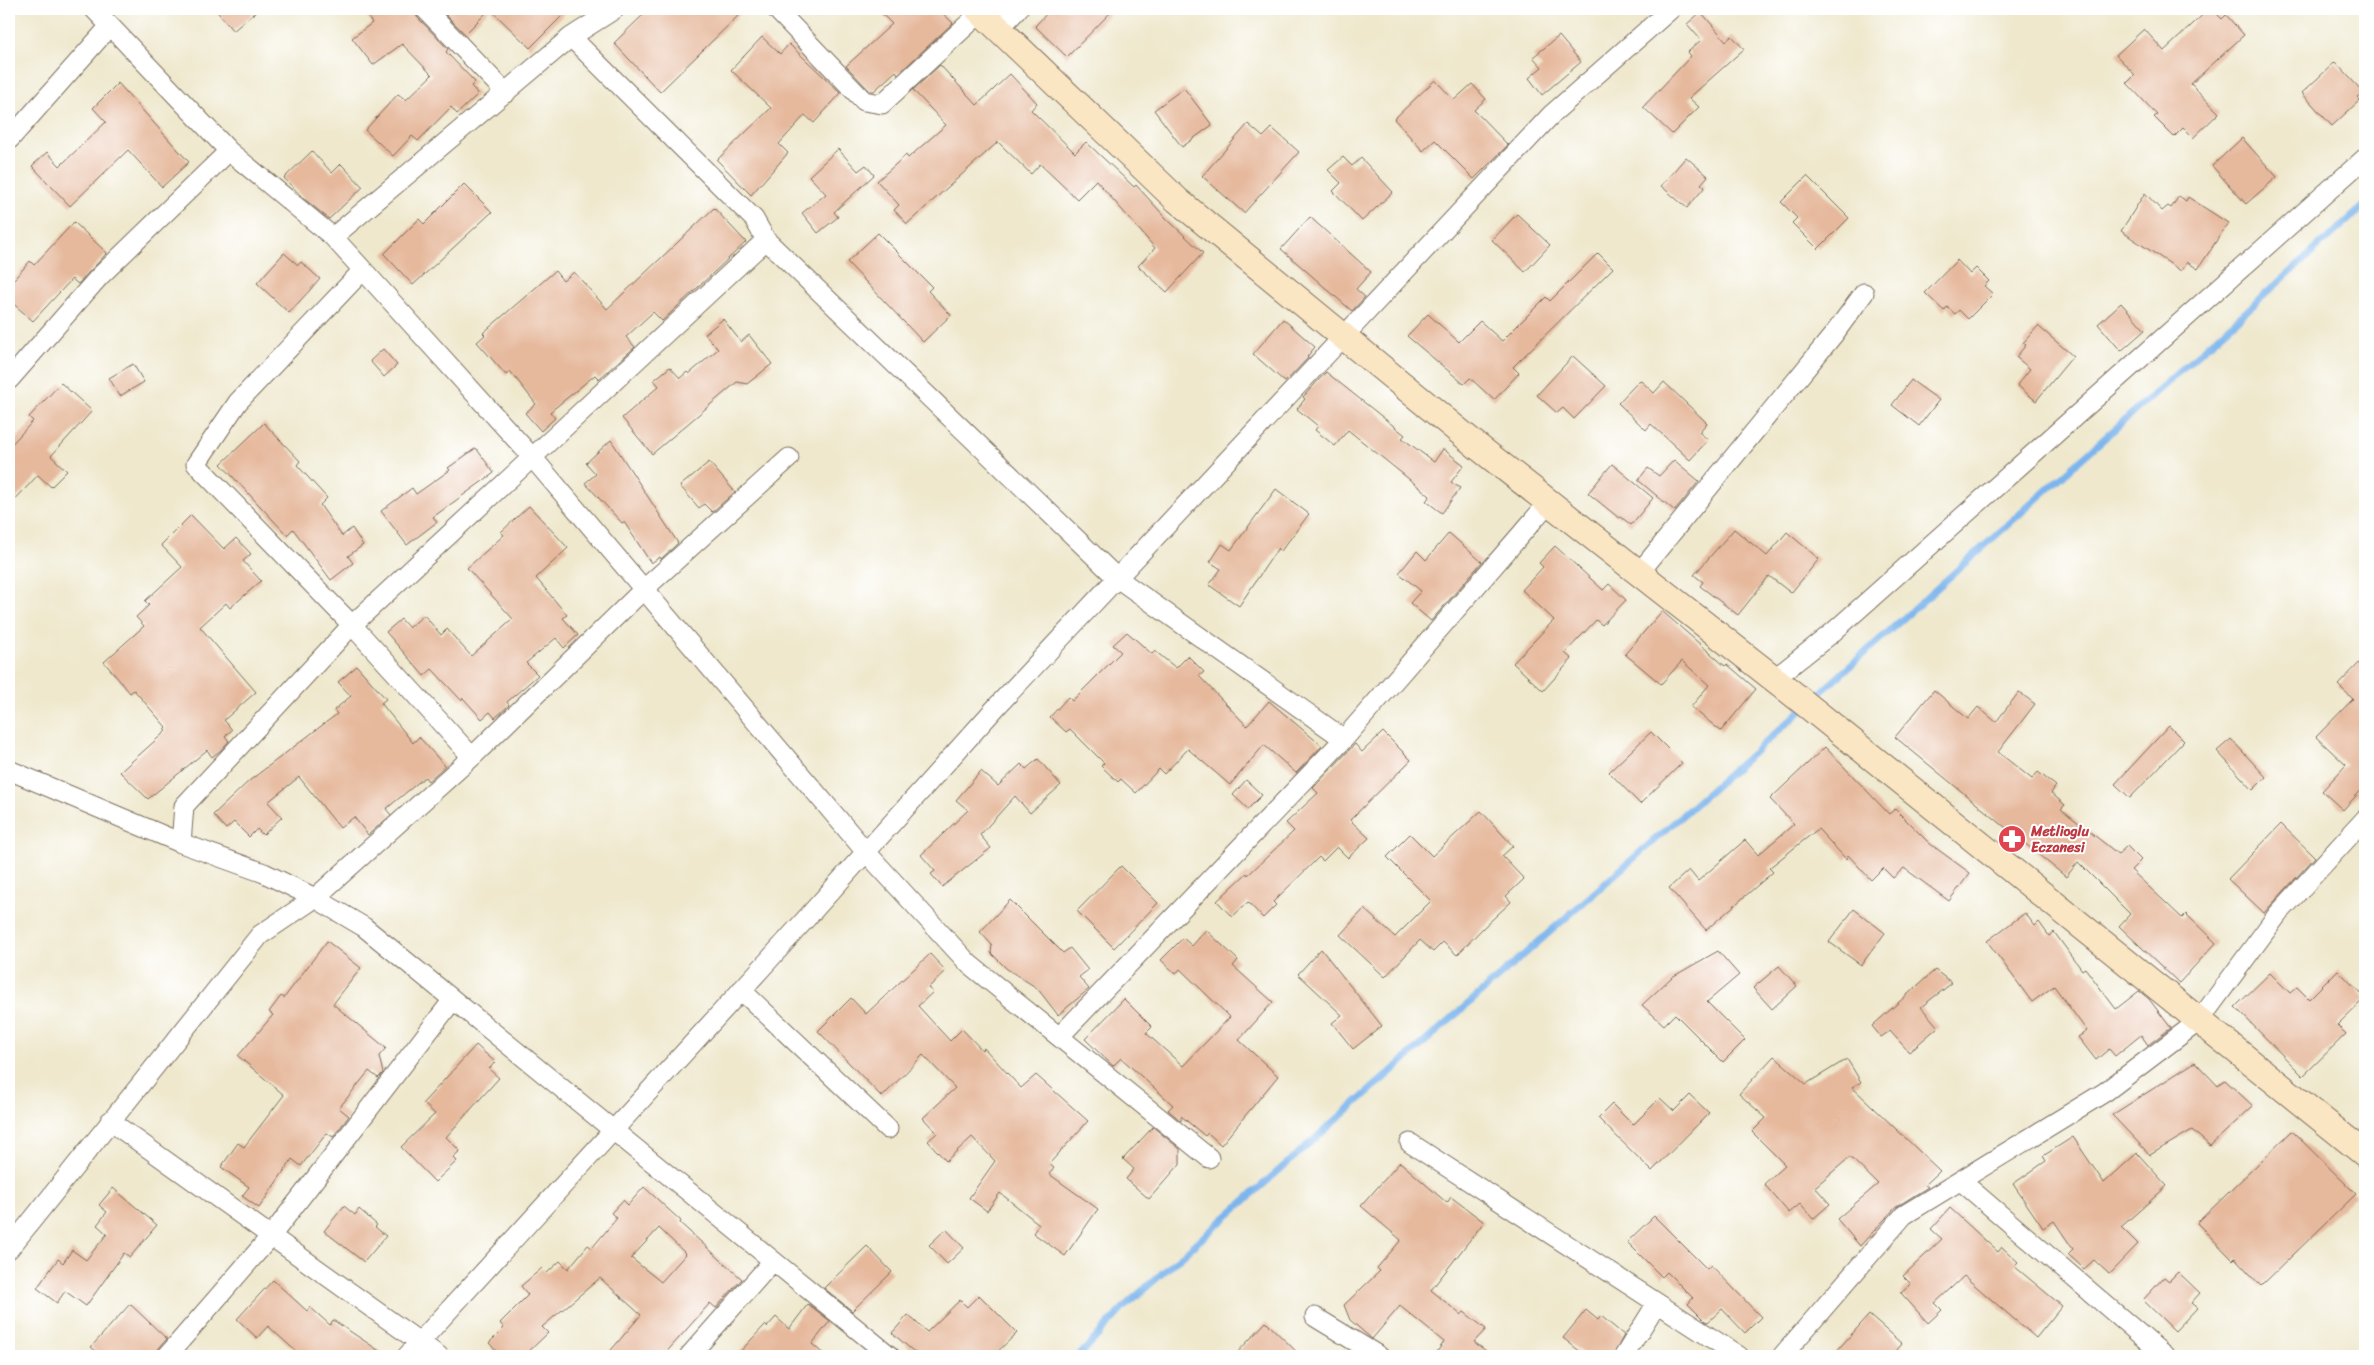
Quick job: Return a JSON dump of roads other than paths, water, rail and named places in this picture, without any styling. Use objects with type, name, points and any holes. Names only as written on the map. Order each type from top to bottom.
[{"type":"street","points":[[94,9],[229,151],[333,237],[532,457],[866,852],[969,964],[1209,1158]]},
{"type":"street","points":[[425,9],[506,93]]},
{"type":"street","points":[[333,237],[571,37],[615,9]]},
{"type":"street","points":[[776,9],[864,101],[882,104],[986,17],[1018,9]]},
{"type":"street","points":[[413,1349],[999,704],[1552,114],[1671,9]]},
{"type":"street","points":[[986,17],[1177,200],[1549,502],[1836,728],[2365,1154]]},
{"type":"street","points":[[9,140],[110,26]]},
{"type":"street","points":[[571,37],[754,219],[766,240],[1117,578],[1344,739]]},
{"type":"street","points":[[9,380],[99,277],[229,151]]},
{"type":"street","points":[[1778,682],[2365,158]]},
{"type":"street","points":[[181,843],[184,806],[352,625],[766,240]]},
{"type":"street","points":[[363,270],[238,402],[196,464],[352,625],[472,757]]},
{"type":"street","points":[[1639,573],[1834,334],[1864,293]]},
{"type":"street","points":[[9,1249],[260,935],[315,898],[472,757],[643,590],[788,458]]},
{"type":"street","points":[[1059,1037],[1344,739],[1549,502]]},
{"type":"street","points":[[9,770],[181,843],[264,873],[315,898],[364,927],[452,1001],[890,1356]]},
{"type":"street","points":[[1782,1356],[1904,1215],[2105,1092],[2199,1021],[2278,914],[2365,819]]},
{"type":"street","points":[[741,990],[888,1129]]},
{"type":"street","points":[[167,1356],[271,1236],[452,1001]]},
{"type":"street","points":[[110,1121],[271,1236],[413,1349],[440,1356]]},
{"type":"street","points":[[1410,1143],[1739,1356]]},
{"type":"street","points":[[1960,1181],[2165,1356]]},
{"type":"street","points":[[690,1356],[772,1261]]},
{"type":"street","points":[[1624,1356],[1657,1303]]},
{"type":"street","points":[[1315,1317],[1379,1356]]},
{"type":"waterway","points":[[1811,701],[2365,205]]},
{"type":"waterway","points":[[1079,1356],[1125,1306],[1803,709]]},
{"type":"place","name":"Metlioglu Eczanesi","points":[[2012,839]]}]
